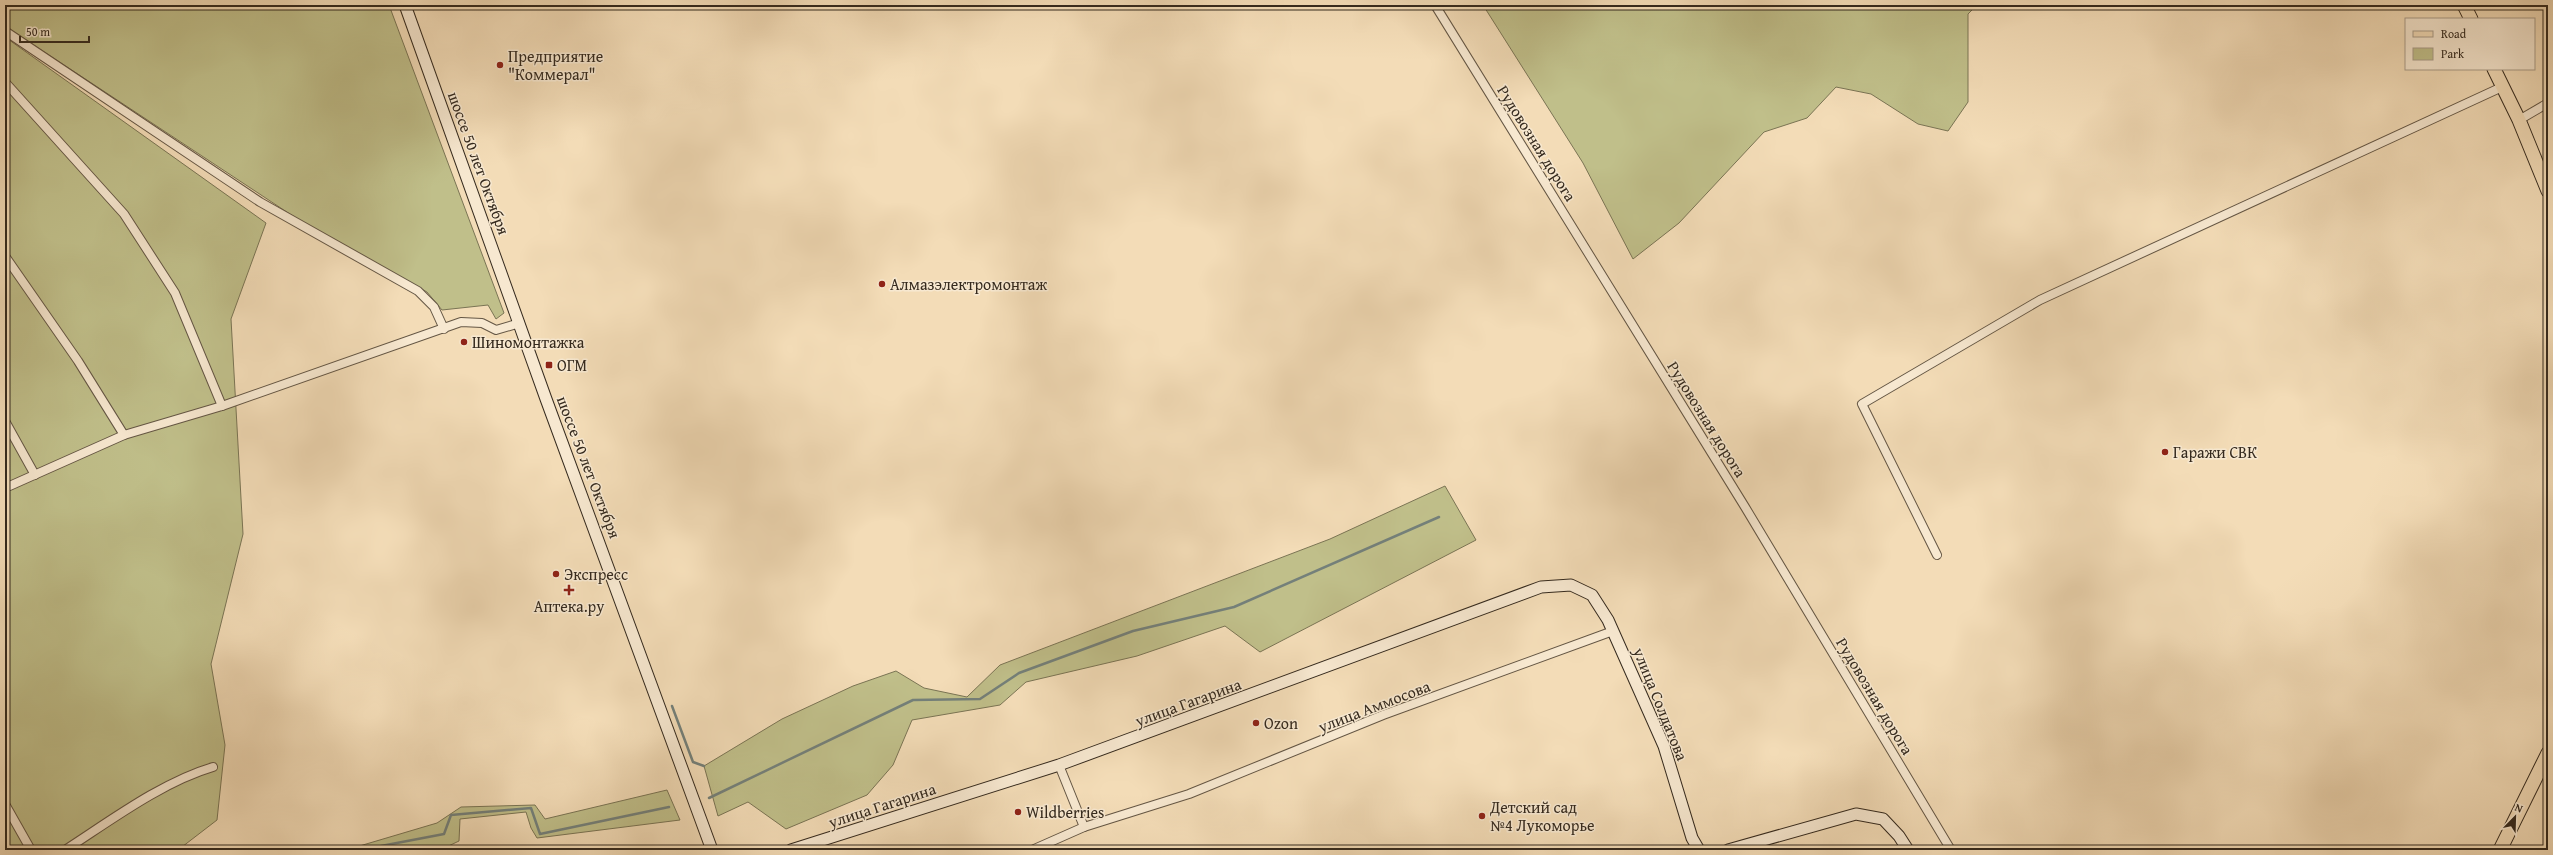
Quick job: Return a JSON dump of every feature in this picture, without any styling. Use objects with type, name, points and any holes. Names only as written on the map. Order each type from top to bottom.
[{"type":"main road","points":[[2464,5],[2470,18]]},
{"type":"main road","points":[[2494,70],[2519,120],[2548,191]]},
{"type":"main road","points":[[2500,850],[2548,753]]},
{"type":"street","name":"шоссе 50 лет Октября","points":[[405,5],[712,850]]},
{"type":"street","name":"Рудовозная дорога","points":[[1435,5],[1745,507],[1951,850]]},
{"type":"street","points":[[5,30],[260,202],[418,291],[434,307],[444,329]]},
{"type":"street","points":[[5,82],[124,214],[175,293],[222,406]]},
{"type":"street","points":[[1937,555],[1862,404],[2040,300],[2502,86]]},
{"type":"street","points":[[2519,120],[2548,103]]},
{"type":"street","points":[[5,256],[78,361],[124,435]]},
{"type":"street","points":[[5,488],[124,435],[222,406],[461,322],[473,322],[496,330],[520,323]]},
{"type":"street","points":[[5,421],[34,475]]},
{"type":"street","name":"улица Гагарина","points":[[791,850],[1059,765],[1541,587],[1571,585],[1592,595]]},
{"type":"street","name":"улица Солдатова","points":[[1592,595],[1613,631],[1664,746],[1692,838],[1699,850]]},
{"type":"street","name":"улица Аммосова","points":[[1032,850],[1084,827],[1189,794],[1388,713],[1613,631]]},
{"type":"street","points":[[1059,765],[1084,827]]},
{"type":"street","points":[[65,850],[161,790],[195,772],[213,767]]},
{"type":"street","points":[[5,804],[31,850]]},
{"type":"street","points":[[1728,850],[1856,814],[1883,818],[1899,836],[1908,850]]},
{"type":"green space","points":[[5,5],[389,5],[504,313],[496,319],[488,305],[442,310],[427,292],[305,224],[5,26]]},
{"type":"green space","points":[[1483,5],[1977,5],[1968,14],[1968,102],[1948,131],[1918,124],[1871,94],[1836,87],[1807,118],[1764,132],[1679,223],[1633,259],[1583,163]]},
{"type":"green space","points":[[5,37],[266,223],[231,319],[243,534],[211,664],[225,745],[217,820],[178,850],[5,850]]},
{"type":"green space","points":[[1445,486],[1476,540],[1260,652],[1225,626],[1137,656],[1026,682],[1000,705],[912,720],[893,765],[867,795],[786,829],[748,802],[718,816],[704,766],[782,719],[853,686],[896,671],[924,688],[967,697],[1000,665],[1330,539]]},
{"type":"green space","points":[[667,790],[680,820],[537,838],[531,828],[526,812],[460,819],[459,841],[440,850],[346,850],[437,823],[461,807],[535,805],[545,819]]},
{"type":"waterway","points":[[709,798],[913,700],[980,699],[1019,673],[1133,631],[1234,607],[1439,517]]},
{"type":"waterway","points":[[672,706],[693,762],[704,766]]},
{"type":"waterway","points":[[374,850],[381,846],[444,834],[451,815],[531,808],[540,834],[669,807]]},
{"type":"place","name":"Предприятие \"Коммерал\"","points":[[500,65]]},
{"type":"place","name":"Алмазэлектромонтаж","points":[[882,284]]},
{"type":"place","name":"Шиномонтажка","points":[[464,342]]},
{"type":"place","name":"ОГМ","points":[[549,365]]},
{"type":"place","name":"Гаражи СВК","points":[[2165,452]]},
{"type":"place","name":"Экспресс","points":[[556,574]]},
{"type":"place","name":"Аптека.ру","points":[[569,590]]},
{"type":"place","name":"Ozon","points":[[1256,723]]},
{"type":"place","name":"Wildberries","points":[[1018,812]]},
{"type":"place","name":"Детский сад №4 Лукоморье","points":[[1482,816]]}]
